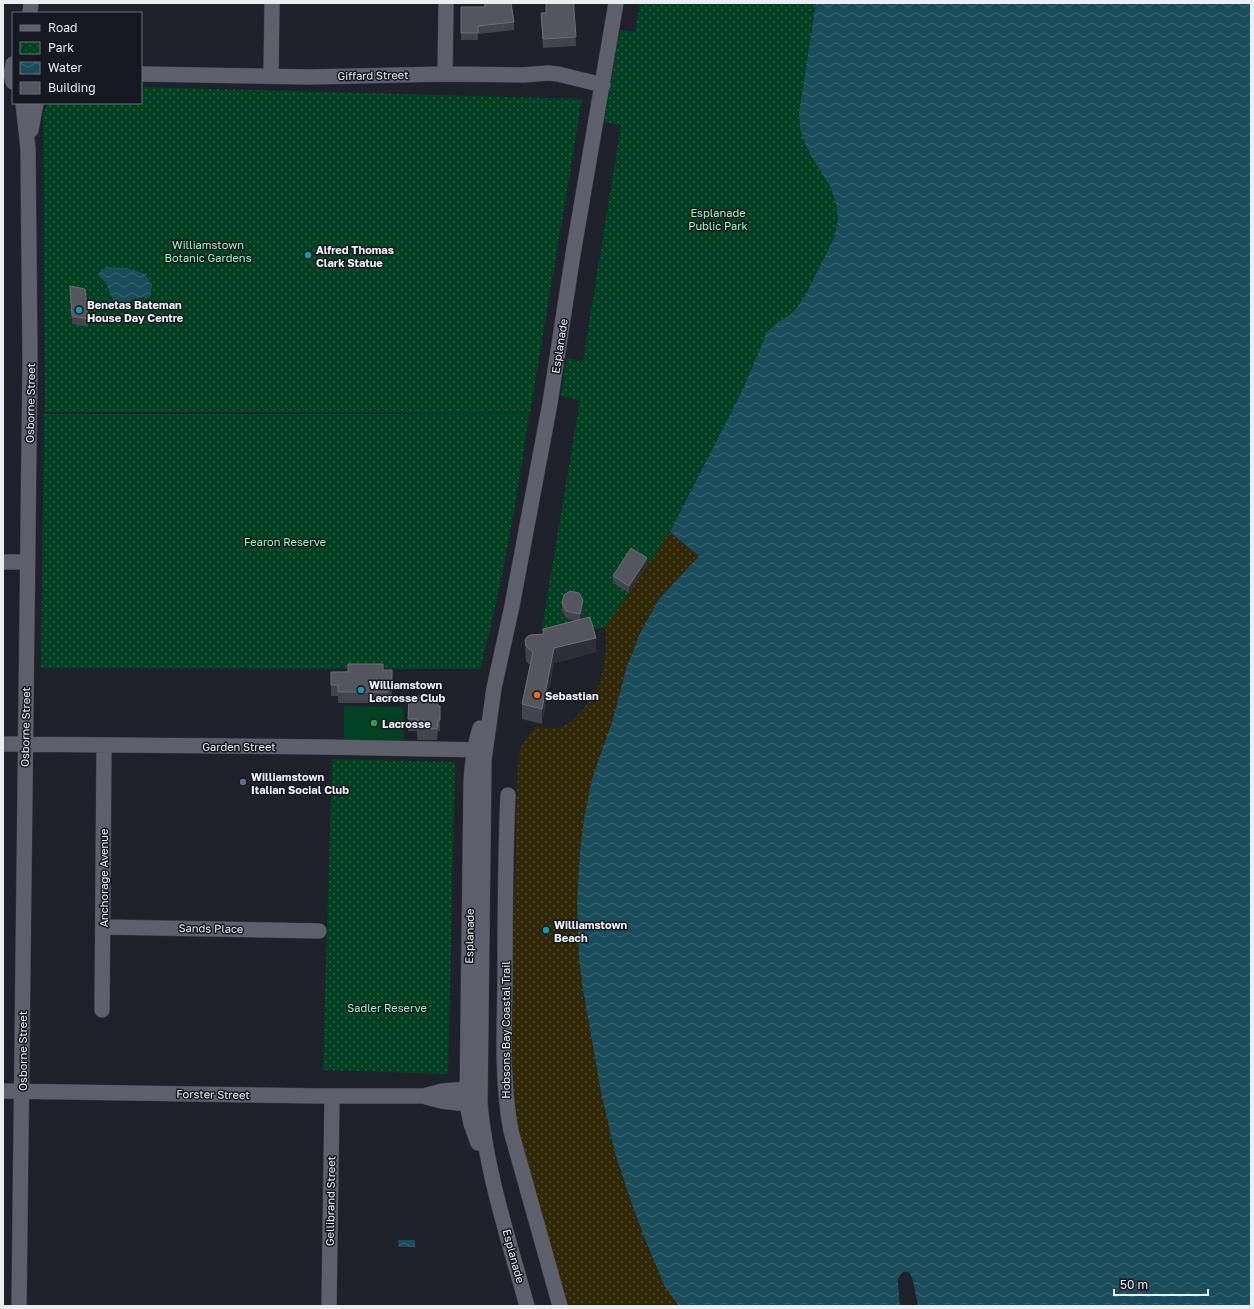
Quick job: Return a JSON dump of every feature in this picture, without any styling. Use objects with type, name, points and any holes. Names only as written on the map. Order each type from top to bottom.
[{"type":"street","points":[[271,76],[272,3]]},
{"type":"street","points":[[445,74],[446,3]]},
{"type":"street","name":"Esplanade","points":[[527,1306],[494,1183],[471,1124],[471,783],[512,606],[528,523],[550,403],[573,254],[616,3]]},
{"type":"street","points":[[9,81],[12,70]]},
{"type":"street","name":"Giffard Street","points":[[142,74],[271,76],[548,73],[603,85]]},
{"type":"street","name":"Osborne Street","points":[[19,1306],[30,360],[28,149],[23,104]]},
{"type":"street","name":"Osborne Street","points":[[28,149],[36,104]]},
{"type":"street","points":[[3,562],[27,562]]},
{"type":"street","name":"Garden Street","points":[[3,744],[479,750]]},
{"type":"street","name":"Anchorage Avenue","points":[[102,1010],[104,746]]},
{"type":"street","name":"Hobsons Bay Coastal Trail","points":[[508,795],[504,991],[504,1071],[506,1107],[510,1131],[560,1306]]},
{"type":"street","name":"Sands Place","points":[[103,927],[319,930]]},
{"type":"street","name":"Forster Street","points":[[3,1091],[332,1096],[423,1096],[443,1091],[471,1094]]},
{"type":"street","name":"Gellibrand Street","points":[[329,1306],[332,1096]]},
{"type":"green space","name":"Esplanade Public Park","points":[[640,3],[816,3],[799,112],[804,141],[811,156],[830,186],[836,204],[838,219],[834,238],[807,292],[791,314],[778,322],[767,332],[743,389],[670,532],[606,627],[540,639],[580,400],[561,396],[567,358],[583,361],[621,125],[604,122],[620,30],[635,32]]},
{"type":"green space","name":"Williamstown Botanic Gardens","points":[[142,87],[582,99],[530,413],[45,412],[43,114],[48,104],[142,104]]},
{"type":"green space","name":"Fearon Reserve","points":[[44,414],[529,414],[508,543],[480,669],[41,668]]},
{"type":"green space","name":"Lacrosse","points":[[344,706],[404,707],[404,740],[344,740]]},
{"type":"green space","name":"Sadler Reserve","points":[[332,759],[455,762],[448,1074],[323,1070]]},
{"type":"sand","name":"Williamstown Beach","points":[[670,532],[699,556],[659,599],[640,633],[626,669],[613,719],[592,779],[584,819],[580,850],[577,902],[579,958],[582,984],[601,1092],[615,1153],[643,1234],[664,1285],[680,1306],[568,1306],[516,1131],[509,1065],[518,765],[521,747],[536,726],[561,728],[572,721],[586,706],[600,683],[606,652],[606,627]]},
{"type":"water","points":[[816,3],[1251,3],[1251,1306],[918,1306],[912,1278],[909,1272],[903,1272],[898,1279],[900,1306],[679,1306],[664,1285],[632,1204],[615,1153],[601,1092],[582,984],[579,958],[577,902],[580,850],[584,819],[592,779],[613,719],[626,669],[640,633],[659,599],[699,556],[670,532],[743,389],[767,332],[778,322],[791,314],[798,306],[807,292],[834,238],[838,219],[836,204],[830,186],[811,156],[800,128],[799,112]]},
{"type":"water","points":[[106,267],[127,268],[145,274],[152,285],[150,297],[135,298],[125,305],[113,300],[107,285],[98,274]]},
{"type":"water","points":[[398,1240],[415,1240],[415,1247],[399,1247]]},
{"type":"pier","points":[[903,1272],[909,1272],[912,1278],[918,1306],[916,1306],[908,1274],[904,1274],[900,1280],[902,1306],[900,1306],[898,1279]]},
{"type":"building","points":[[485,3],[511,3],[514,22],[478,26],[478,33],[461,33],[461,7],[485,7]]},
{"type":"building","points":[[546,3],[574,3],[576,37],[543,39],[541,13],[546,13]]},
{"type":"building","name":"Benetas Bateman House Day Centre","points":[[70,286],[85,289],[88,319],[72,316]]},
{"type":"building","points":[[631,548],[647,558],[629,586],[613,576]]},
{"type":"building","points":[[570,591],[579,593],[583,600],[580,614],[566,611],[562,603],[564,595]]},
{"type":"building","points":[[590,617],[596,638],[554,648],[542,709],[522,704],[533,652],[526,646],[525,640],[527,637],[530,635],[544,634],[543,629]]},
{"type":"building","points":[[348,664],[383,664],[383,670],[392,670],[392,688],[387,688],[387,692],[338,692],[338,685],[331,685],[331,672],[348,672]]},
{"type":"building","points":[[409,696],[438,696],[440,720],[438,720],[437,729],[417,728],[417,719],[408,719]]},
{"type":"place","name":"Alfred Thomas Clark Statue","points":[[308,255]]},
{"type":"place","name":"Benetas Bateman House Day Centre","points":[[79,310]]},
{"type":"place","name":"Williamstown Lacrosse Club","points":[[361,690]]},
{"type":"place","name":"Sebastian","points":[[537,695]]},
{"type":"place","name":"Lacrosse","points":[[374,723]]},
{"type":"place","name":"Williamstown Italian Social Club","points":[[243,782]]},
{"type":"place","name":"Williamstown Beach","points":[[546,930]]}]
